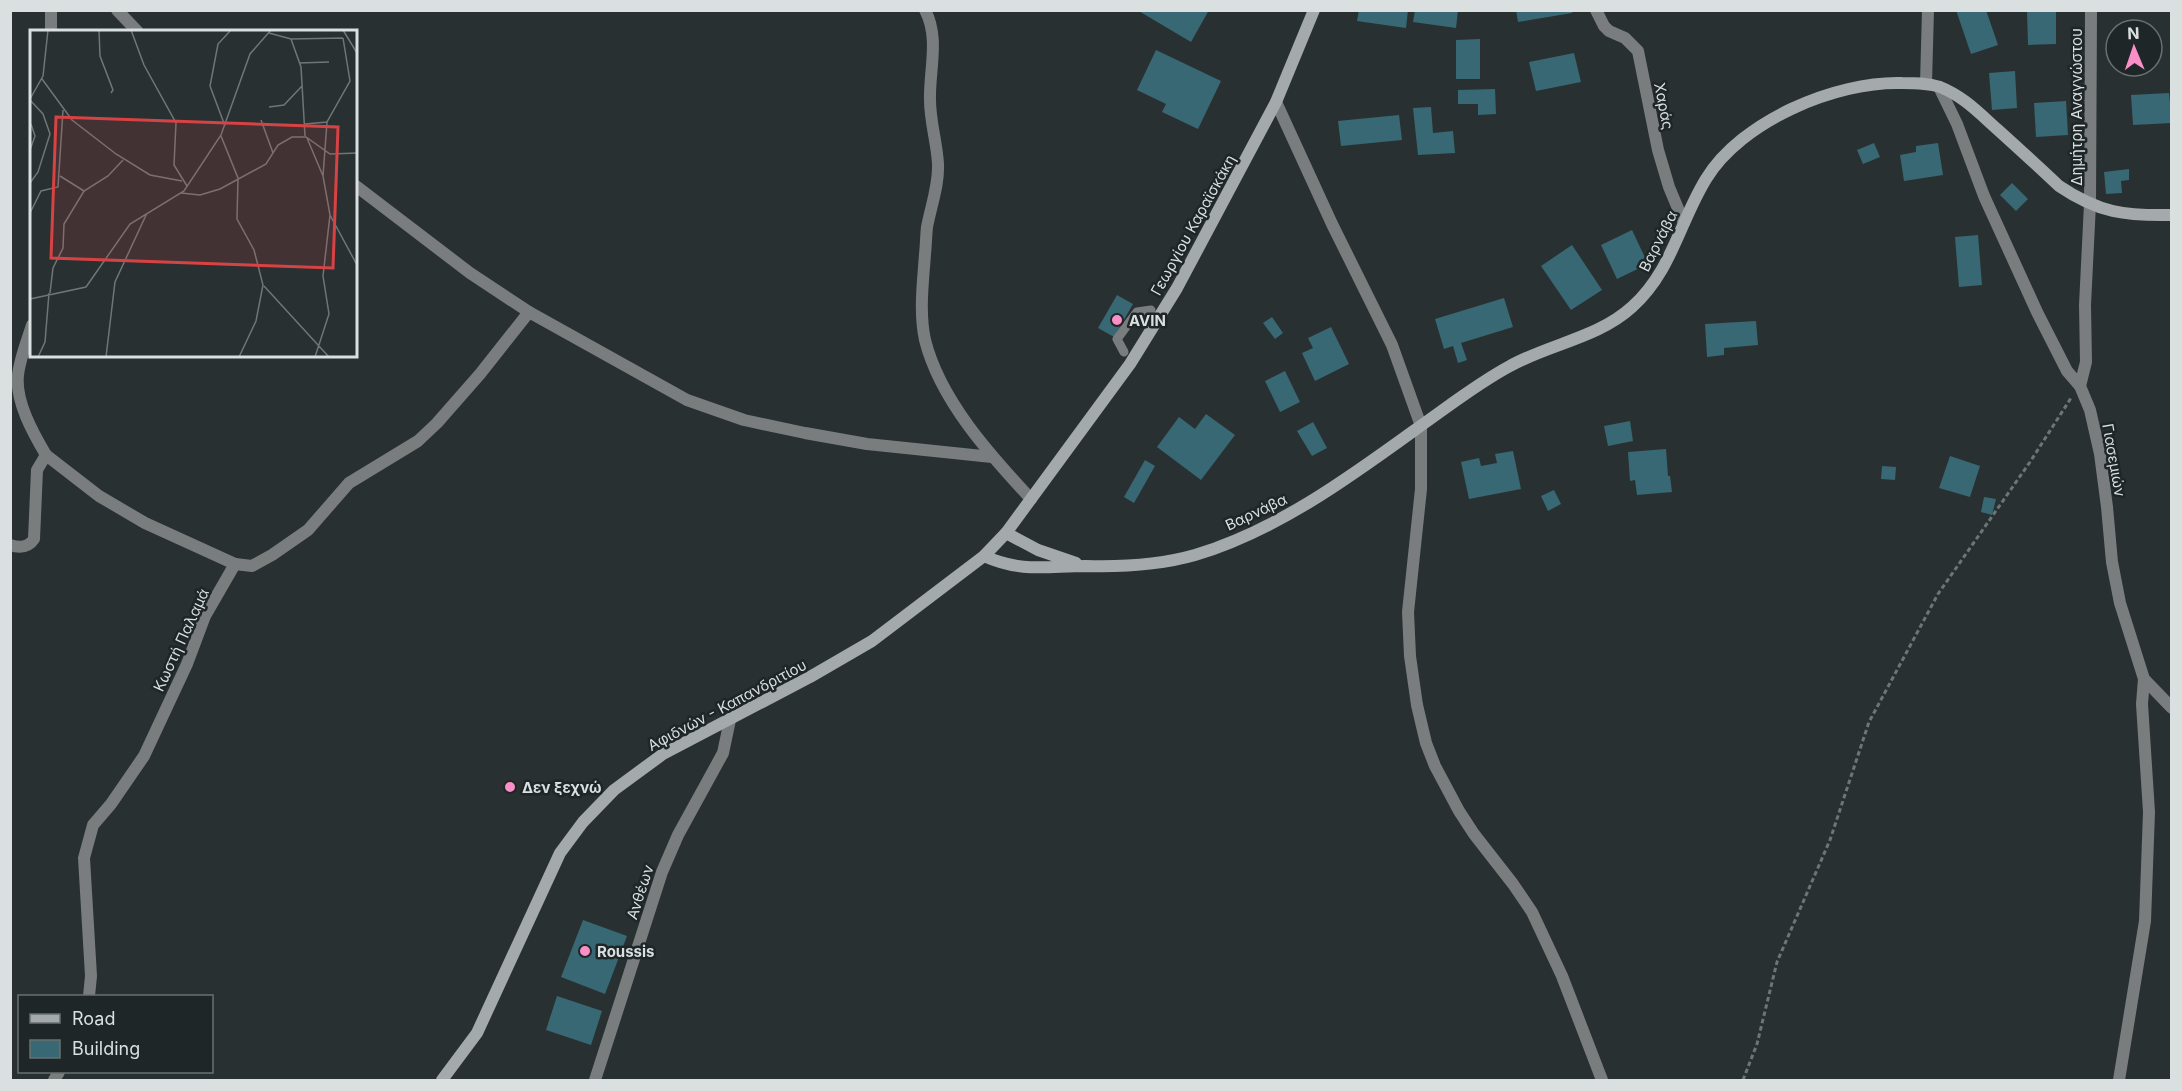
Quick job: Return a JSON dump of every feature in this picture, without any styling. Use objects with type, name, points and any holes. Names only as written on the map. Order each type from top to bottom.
[{"type":"street","points":[[51,10],[51,30]]},
{"type":"street","points":[[117,10],[136,30]]},
{"type":"street","points":[[925,10],[933,39],[930,100],[938,165],[927,227],[922,295],[925,340],[939,377],[960,412],[992,457],[1030,499]]},
{"type":"street","name":"Χαράς","points":[[1596,10],[1609,31],[1625,38],[1638,51],[1658,150],[1669,187],[1684,223]]},
{"type":"street","points":[[1926,83],[1928,10]]},
{"type":"street","name":"Δημήτρη Αναγνώστου","points":[[2090,204],[2091,10]]},
{"type":"street","name":"Γεωργίου Καραϊσκάκη","points":[[1030,499],[1130,364],[1178,288],[1276,102],[1309,14]]},
{"type":"street","name":"Βαρνάβα","points":[[984,556],[1015,567],[1115,567],[1168,560],[1193,555],[1226,543],[1288,515],[1318,498],[1472,389],[1512,364],[1599,330],[1631,309],[1658,279],[1670,259],[1684,223],[1707,177],[1741,140],[1763,125],[1829,94],[1867,84],[1926,83],[1939,87],[1970,105],[2060,186],[2090,204],[2128,215],[2172,214]]},
{"type":"street","name":"Γιασεμιών","points":[[1939,87],[1957,124],[1984,196],[2037,312],[2067,371],[2080,386],[2090,410],[2100,454],[2108,507],[2112,562],[2120,603],[2144,679],[2172,708]]},
{"type":"street","points":[[1276,102],[1332,224],[1392,345],[1421,426],[1421,489],[1408,612],[1410,656],[1417,705],[1426,743],[1459,811],[1473,834],[1532,912],[1562,976],[1602,1080]]},
{"type":"street","points":[[357,187],[470,273],[529,312],[687,400],[744,420],[805,434],[867,444],[992,457]]},
{"type":"street","points":[[2080,386],[2086,362],[2085,305],[2090,204]]},
{"type":"street","points":[[30,332],[18,377],[20,395],[28,419],[46,455],[99,496],[145,523],[235,564],[252,566],[308,530],[349,483],[418,441],[480,374],[529,312]]},
{"type":"street","points":[[10,545],[26,546],[34,539],[37,470],[46,455]]},
{"type":"street","name":"Αφιδνών - Καπανδριτίου","points":[[442,1080],[477,1033],[560,853],[577,829],[614,790],[663,754],[730,720],[872,641],[984,556],[1006,533],[1030,499]]},
{"type":"street","name":"Βαρνάβα","points":[[1006,533],[1038,550],[1085,566]]},
{"type":"street","name":"Κωστή Παλαμά","points":[[89,995],[91,976],[84,858],[87,841],[93,825],[111,804],[144,756],[187,664],[206,616],[235,564]]},
{"type":"street","points":[[2119,1080],[2145,921],[2149,812],[2142,704],[2144,679]]},
{"type":"street","name":"Ανθέων","points":[[595,1080],[662,872],[678,835],[723,753],[730,720]]},
{"type":"lane","points":[[1124,352],[1117,339],[1137,312],[1151,310]]},
{"type":"path","points":[[1743,1080],[1760,1034],[1777,962],[1830,840],[1869,722],[1938,594],[2080,386]]},
{"type":"building","points":[[1137,10],[1209,10],[1191,42]]},
{"type":"building","points":[[1359,10],[1408,10],[1406,28],[1357,21]]},
{"type":"building","points":[[1415,10],[1458,10],[1456,28],[1413,22]]},
{"type":"building","points":[[1516,10],[1572,10],[1572,13],[1518,22]]},
{"type":"building","points":[[1956,10],[1986,10],[1998,45],[1971,54]]},
{"type":"building","points":[[2027,10],[2056,10],[2056,44],[2028,45]]},
{"type":"building","points":[[1480,39],[1480,79],[1456,79],[1456,40]]},
{"type":"building","points":[[1156,50],[1221,81],[1198,129],[1162,112],[1166,104],[1137,90]]},
{"type":"building","points":[[1574,53],[1581,82],[1536,91],[1529,62]]},
{"type":"building","points":[[2015,71],[2017,108],[1992,110],[1989,73]]},
{"type":"building","points":[[1495,89],[1496,114],[1478,115],[1478,104],[1458,104],[1458,90]]},
{"type":"building","points":[[2169,93],[2172,123],[2133,125],[2131,95]]},
{"type":"building","points":[[2066,101],[2068,135],[2036,137],[2034,103]]},
{"type":"building","points":[[1431,107],[1433,133],[1453,131],[1455,153],[1418,155],[1413,108]]},
{"type":"building","points":[[1399,115],[1402,140],[1341,146],[1338,121]]},
{"type":"building","points":[[1874,143],[1880,157],[1863,164],[1857,150]]},
{"type":"building","points":[[1938,143],[1943,175],[1904,181],[1900,155],[1916,152],[1916,146]]},
{"type":"building","points":[[2129,169],[2129,180],[2121,181],[2122,193],[2106,194],[2104,172]]},
{"type":"building","points":[[2012,183],[2028,199],[2016,211],[2000,195]]},
{"type":"building","points":[[1632,230],[1648,264],[1617,279],[1601,245]]},
{"type":"building","points":[[1978,235],[1982,285],[1959,287],[1955,237]]},
{"type":"building","points":[[1572,245],[1602,290],[1571,310],[1541,266]]},
{"type":"building","points":[[1117,295],[1133,304],[1114,337],[1098,328]]},
{"type":"building","points":[[1504,298],[1513,327],[1461,343],[1467,360],[1458,363],[1453,346],[1444,349],[1435,319]]},
{"type":"building","points":[[1272,317],[1283,333],[1275,339],[1263,323]]},
{"type":"building","points":[[1756,321],[1758,345],[1724,348],[1724,355],[1707,357],[1705,324]]},
{"type":"building","points":[[1331,327],[1349,364],[1315,381],[1302,353],[1313,348],[1308,338]]},
{"type":"building","points":[[1285,371],[1300,402],[1280,412],[1265,381]]},
{"type":"building","points":[[1206,414],[1235,435],[1201,480],[1157,447],[1179,417],[1195,429]]},
{"type":"building","points":[[1630,421],[1633,441],[1608,446],[1604,426]]},
{"type":"building","points":[[1313,422],[1327,448],[1312,456],[1297,431]]},
{"type":"building","points":[[1666,449],[1672,492],[1637,495],[1635,480],[1630,481],[1628,452]]},
{"type":"building","points":[[1513,451],[1521,489],[1469,499],[1461,462],[1479,458],[1481,466],[1497,463],[1495,454]]},
{"type":"building","points":[[1950,456],[1980,466],[1970,497],[1939,488]]},
{"type":"building","points":[[1145,460],[1155,466],[1134,503],[1124,497]]},
{"type":"building","points":[[1882,466],[1896,467],[1895,480],[1881,479]]},
{"type":"building","points":[[1554,490],[1561,504],[1548,511],[1541,496]]},
{"type":"building","points":[[1984,497],[1996,499],[1992,515],[1981,512]]},
{"type":"building","points":[[583,920],[627,936],[605,994],[561,977]]},
{"type":"building","points":[[557,996],[602,1011],[591,1045],[546,1030]]},
{"type":"place","name":"AVIN","points":[[1117,320]]},
{"type":"place","name":"Δεν ξεχνώ","points":[[510,787]]},
{"type":"place","name":"Roussis","points":[[585,951]]}]
